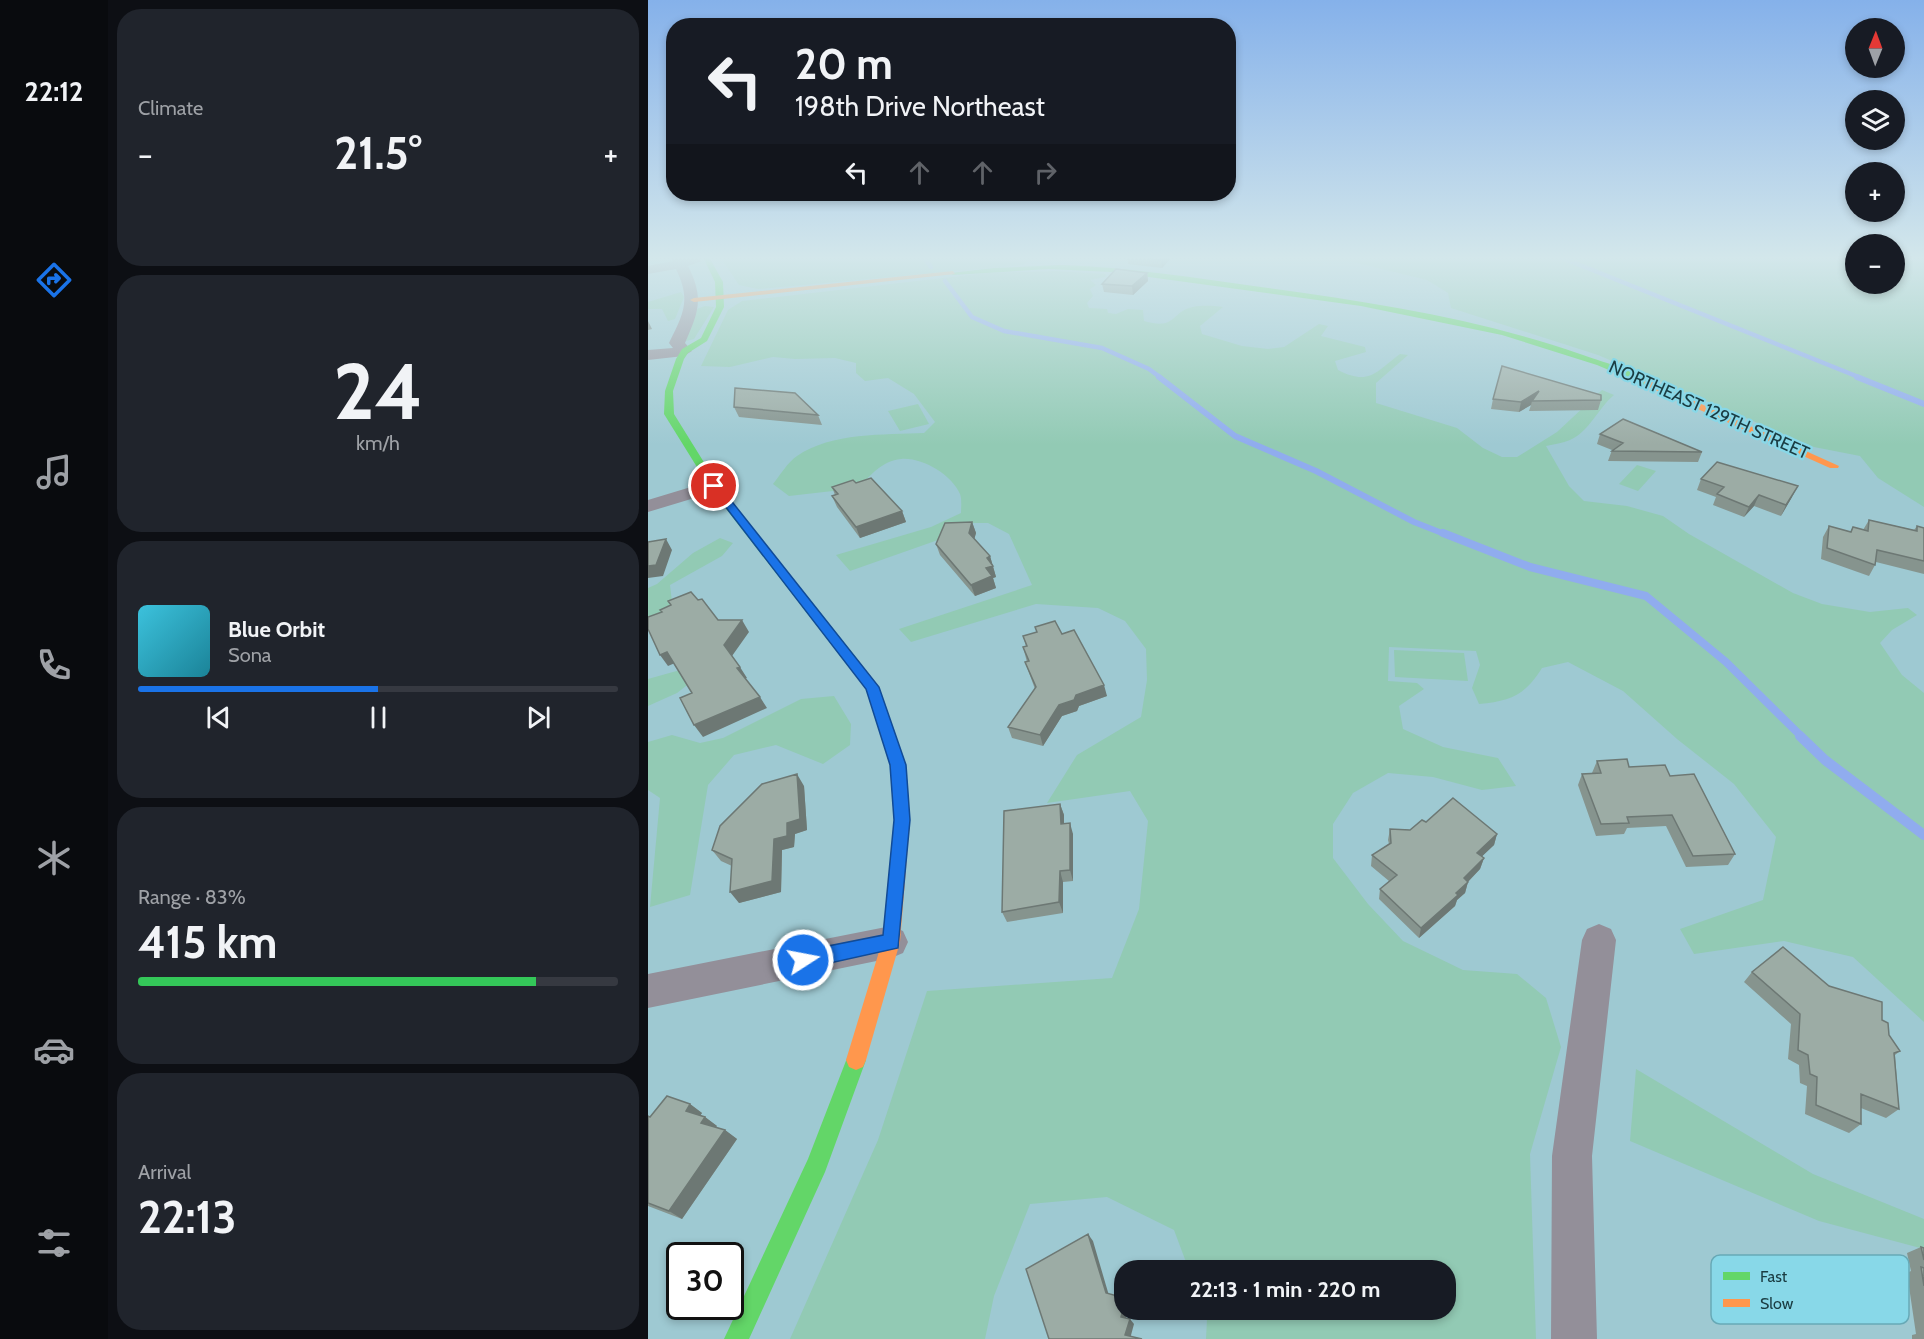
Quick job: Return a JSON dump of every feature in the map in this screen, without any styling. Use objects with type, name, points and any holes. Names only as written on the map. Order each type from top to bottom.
[{"type":"street","points":[[684,351],[676,343],[686,319]]},
{"type":"street","points":[[648,355],[684,351],[703,340],[715,319]]},
{"type":"street","name":"NORTHEAST 129TH STREET","points":[[1454,319],[1508,332],[1593,359],[1834,466]]},
{"type":"street","points":[[684,351],[666,403],[680,432],[714,486],[872,687],[898,765],[902,820],[891,942],[860,1050],[817,1164],[736,1339]]},
{"type":"street","points":[[648,506],[714,486]]},
{"type":"street","points":[[1574,1339],[1572,1156],[1599,940]]},
{"type":"street","points":[[648,992],[891,942]]},
{"type":"green space","points":[[693,319],[706,319],[694,339],[686,341]]},
{"type":"green space","points":[[723,319],[1144,319],[1162,324],[1172,319],[1208,319],[1200,326],[1202,334],[1242,346],[1268,349],[1284,347],[1319,324],[1328,326],[1321,336],[1365,347],[1366,352],[1335,361],[1338,370],[1349,375],[1365,377],[1372,375],[1400,354],[1408,355],[1376,383],[1376,403],[1457,428],[1483,448],[1502,457],[1517,457],[1557,432],[1602,390],[1614,395],[1577,436],[1546,446],[1569,486],[1584,501],[1627,506],[1663,516],[1689,534],[1793,593],[1822,604],[1870,612],[1908,608],[1917,615],[1892,630],[1880,643],[1902,675],[1924,693],[1924,1022],[1853,957],[1784,941],[1694,954],[1680,929],[1763,900],[1776,837],[1734,784],[1677,739],[1623,691],[1568,662],[1542,668],[1529,685],[1516,695],[1500,701],[1479,704],[1472,688],[1480,665],[1476,651],[1389,647],[1388,681],[1417,683],[1424,689],[1399,706],[1403,729],[1443,747],[1498,758],[1516,786],[1482,790],[1433,777],[1388,773],[1353,793],[1333,824],[1333,858],[1368,904],[1403,941],[1463,970],[1517,974],[1546,998],[1561,1047],[1530,1154],[1536,1339],[1206,1339],[1207,1320],[1456,1320],[1456,1260],[1185,1260],[1174,1230],[1107,1197],[1030,1204],[994,1296],[985,1339],[790,1339],[878,1140],[927,991],[1112,978],[1139,909],[1148,821],[1130,791],[1047,803],[1077,755],[1141,717],[1147,680],[1146,649],[1125,621],[1098,608],[1036,604],[911,642],[899,629],[1032,585],[1009,534],[988,523],[961,523],[938,540],[850,571],[836,555],[931,527],[961,513],[960,494],[956,487],[943,474],[927,464],[909,459],[894,460],[882,466],[859,488],[789,496],[773,484],[787,465],[811,448],[859,436],[924,433],[935,422],[914,394],[888,378],[865,381],[856,373],[856,363],[835,358],[773,357],[730,367],[701,366]]},
{"type":"green space","points":[[1487,319],[1924,319],[1924,507],[1878,478],[1860,456],[1814,447],[1598,355]]},
{"type":"green space","points":[[918,404],[929,424],[900,431],[888,411]]},
{"type":"green space","points":[[1637,465],[1656,471],[1638,491],[1619,484]]},
{"type":"green space","points":[[720,538],[733,543],[722,556],[670,585],[673,610],[648,631],[648,588],[657,584],[693,553]]},
{"type":"green space","points":[[1394,650],[1464,653],[1468,681],[1395,677]]},
{"type":"green space","points":[[705,663],[708,669],[677,693],[648,706],[648,679]]},
{"type":"green space","points":[[834,696],[851,724],[850,745],[823,764],[776,745],[734,755],[708,785],[690,895],[650,907],[660,798],[648,790],[648,742],[672,735],[700,743],[723,738],[801,699]]},
{"type":"green space","points":[[1636,1069],[1813,1174],[1924,1219],[1924,1249],[1819,1221],[1630,1141]]},
{"type":"building","points":[[1502,366],[1601,395],[1601,400],[1532,401],[1539,391],[1521,402],[1493,399]]},
{"type":"building","points":[[735,388],[795,393],[818,415],[734,407]]},
{"type":"building","points":[[1623,419],[1702,452],[1612,451],[1623,443],[1600,434]]},
{"type":"building","points":[[1717,462],[1798,486],[1786,505],[1759,495],[1749,507],[1717,494],[1724,487],[1701,479]]},
{"type":"building","points":[[871,478],[902,511],[856,527],[832,496],[838,494],[832,487],[853,480],[856,483]]},
{"type":"building","points":[[1869,520],[1917,531],[1917,526],[1924,528],[1924,561],[1877,550],[1875,565],[1827,548],[1829,526],[1851,532],[1853,527],[1868,531]]},
{"type":"building","points":[[972,522],[969,533],[990,556],[987,558],[993,566],[986,568],[992,576],[971,585],[936,544],[945,523]]},
{"type":"building","points":[[666,539],[656,565],[648,566],[648,542]]},
{"type":"building","points":[[691,592],[698,600],[702,599],[718,620],[742,620],[724,645],[740,667],[737,668],[760,697],[694,725],[680,698],[692,693],[667,652],[660,655],[648,629],[648,617],[662,612],[660,610],[671,605],[668,601]]},
{"type":"building","points":[[1055,621],[1062,634],[1074,630],[1104,685],[1076,695],[1074,700],[1059,705],[1040,735],[1008,727],[1036,687],[1025,662],[1029,661],[1023,647],[1027,646],[1023,636],[1037,632],[1035,627]]},
{"type":"building","points":[[1627,759],[1629,767],[1665,765],[1670,776],[1694,774],[1735,854],[1693,856],[1672,815],[1627,817],[1629,823],[1601,824],[1582,774],[1601,773],[1597,761]]},
{"type":"building","points":[[797,774],[800,819],[787,823],[787,836],[774,839],[772,881],[730,892],[732,859],[712,850],[720,826],[762,784]]},
{"type":"building","points":[[1453,798],[1497,834],[1477,853],[1484,858],[1464,878],[1468,882],[1456,893],[1458,895],[1421,928],[1380,889],[1397,875],[1372,855],[1391,843],[1390,829],[1410,830],[1422,820],[1426,822]]},
{"type":"building","points":[[1060,804],[1061,824],[1070,823],[1070,870],[1060,871],[1059,902],[1002,912],[1004,811]]},
{"type":"building","points":[[1783,947],[1829,986],[1882,1002],[1882,1020],[1888,1023],[1889,1035],[1900,1051],[1894,1053],[1899,1109],[1861,1094],[1861,1124],[1816,1105],[1817,1077],[1810,1074],[1808,1055],[1798,1050],[1800,1014],[1752,972]]},
{"type":"building","points":[[667,1096],[690,1104],[686,1111],[705,1117],[701,1123],[725,1130],[669,1211],[648,1203],[648,1116],[650,1117]]},
{"type":"building","points":[[1088,1234],[1106,1293],[1114,1295],[1114,1320],[1130,1320],[1125,1335],[1142,1339],[1049,1339],[1026,1269]]},
{"type":"building","points":[[1921,1267],[1924,1268],[1924,1286]]},
{"type":"waterway","points":[[978,319],[1004,331],[1102,348],[1149,369],[1161,378]]},
{"type":"waterway","points":[[1715,319],[1861,378]]},
{"type":"waterway","points":[[1159,377],[1235,436],[1316,471],[1414,522],[1447,535]]},
{"type":"waterway","points":[[1857,377],[1924,404]]},
{"type":"waterway","points":[[1443,533],[1530,567],[1646,596],[1726,662],[1802,737]]},
{"type":"waterway","points":[[1800,736],[1825,760],[1924,835]]},
{"type":"traffic: fast","points":[[714,319],[704,339],[685,351],[680,359],[669,391],[669,414],[714,486],[853,663]]},
{"type":"traffic: fast","points":[[1445,319],[1553,347],[1647,383]]},
{"type":"traffic: fast","points":[[736,1339],[817,1164],[856,1060]]},
{"type":"traffic: slow","points":[[1647,383],[1834,466]]},
{"type":"traffic: slow","points":[[853,663],[872,687],[898,765],[902,820],[891,942],[856,1060]]},
{"type":"route","points":[[714,486],[872,687],[898,765],[902,820],[891,942],[803,960]]}]
